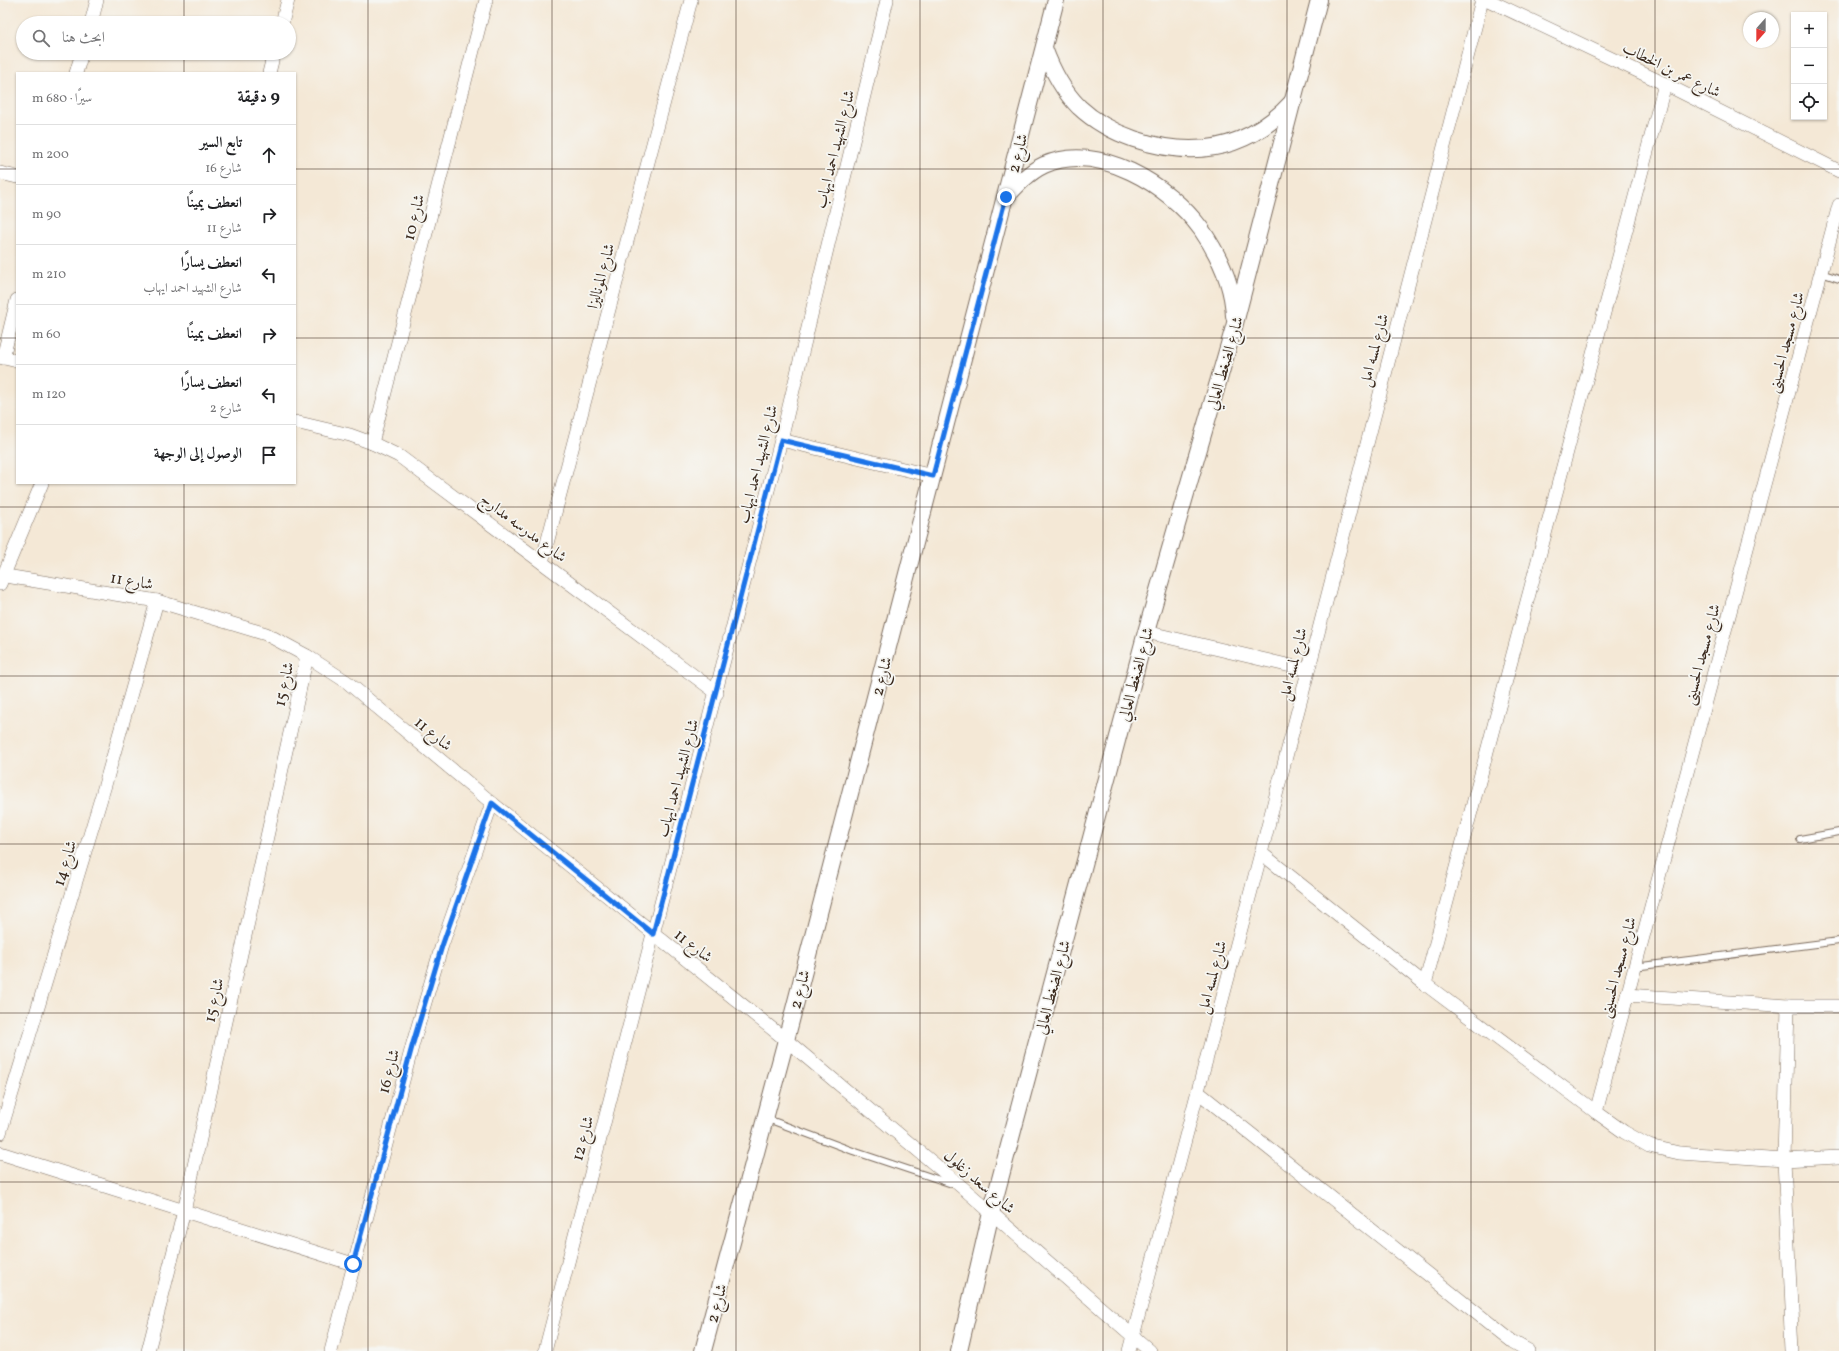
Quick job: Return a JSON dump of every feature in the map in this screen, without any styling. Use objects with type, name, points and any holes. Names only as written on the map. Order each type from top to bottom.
[{"type":"street","points":[[93,16],[97,0]]},
{"type":"street","points":[[284,16],[288,0]]},
{"type":"street","name":"شارع 10","points":[[372,443],[486,0]]},
{"type":"street","name":"شارع الموناليزا","points":[[542,562],[692,0]]},
{"type":"street","name":"شارع الشهيد احمد ايهاب","points":[[653,934],[781,440],[887,0]]},
{"type":"street","name":"شارع 2","points":[[703,1351],[786,1040],[1056,0]]},
{"type":"street","name":"شارع الضغط العالي","points":[[959,1351],[992,1213],[1146,632],[1234,327],[1295,99],[1319,0]]},
{"type":"street","name":"شارع لمسه امل","points":[[1129,1351],[1261,853],[1482,0]]},
{"type":"street","name":"شارع عمر بن الخطاب","points":[[1488,0],[1666,84],[1839,171]]},
{"type":"street","points":[[1044,48],[1052,69],[1064,90],[1080,107],[1098,122],[1119,134],[1161,147],[1183,150],[1204,149],[1232,143],[1264,128],[1280,115],[1295,99]]},
{"type":"street","points":[[76,72],[80,60]]},
{"type":"street","points":[[268,72],[272,60]]},
{"type":"street","points":[[1425,984],[1666,84]]},
{"type":"street","points":[[1006,197],[1031,173],[1044,165],[1065,159],[1092,158],[1109,162],[1142,178],[1183,208],[1200,228],[1215,251],[1226,275],[1233,301],[1234,327]]},
{"type":"street","points":[[0,173],[16,177]]},
{"type":"street","name":"شارع مسجد الحسينى","points":[[1596,1112],[1839,206]]},
{"type":"street","points":[[16,304],[2,357],[16,361]]},
{"type":"street","name":"شارع مدرسه مدارج","points":[[296,422],[350,435],[372,443],[399,456],[716,693]]},
{"type":"street","points":[[781,440],[933,476]]},
{"type":"street","points":[[1,578],[42,484]]},
{"type":"street","name":"شارع 11","points":[[1,578],[157,602],[266,634],[307,656],[347,682],[492,803],[786,1040]]},
{"type":"street","name":"شارع 14","points":[[0,1133],[105,785],[157,602]]},
{"type":"street","points":[[1146,632],[1308,670]]},
{"type":"street","name":"شارع 15","points":[[148,1351],[184,1211],[307,656]]},
{"type":"street","name":"شارع 16","points":[[331,1351],[413,1043],[442,946],[492,803]]},
{"type":"street","points":[[1261,853],[1425,984],[1596,1112],[1624,1132],[1649,1146],[1679,1153],[1784,1160],[1839,1157]]},
{"type":"street","name":"شارع 12","points":[[545,1351],[653,934]]},
{"type":"street","points":[[1627,995],[1788,1006],[1839,1006]]},
{"type":"street","points":[[1788,1006],[1784,1160],[1793,1351]]},
{"type":"street","name":"شارع سعد زغلول","points":[[786,1040],[963,1188],[1150,1351]]},
{"type":"street","points":[[1198,1092],[1513,1342],[1529,1351]]},
{"type":"street","points":[[0,1153],[353,1264]]},
{"type":"lane","points":[[1821,274],[1839,279]]},
{"type":"lane","points":[[1800,839],[1839,832]]},
{"type":"lane","points":[[1634,967],[1839,941]]},
{"type":"lane","points":[[765,1118],[853,1151],[963,1188]]},
{"type":"route","points":[[353,1264],[413,1043],[442,946],[492,803],[653,934],[781,440],[933,476],[1006,197]]}]
